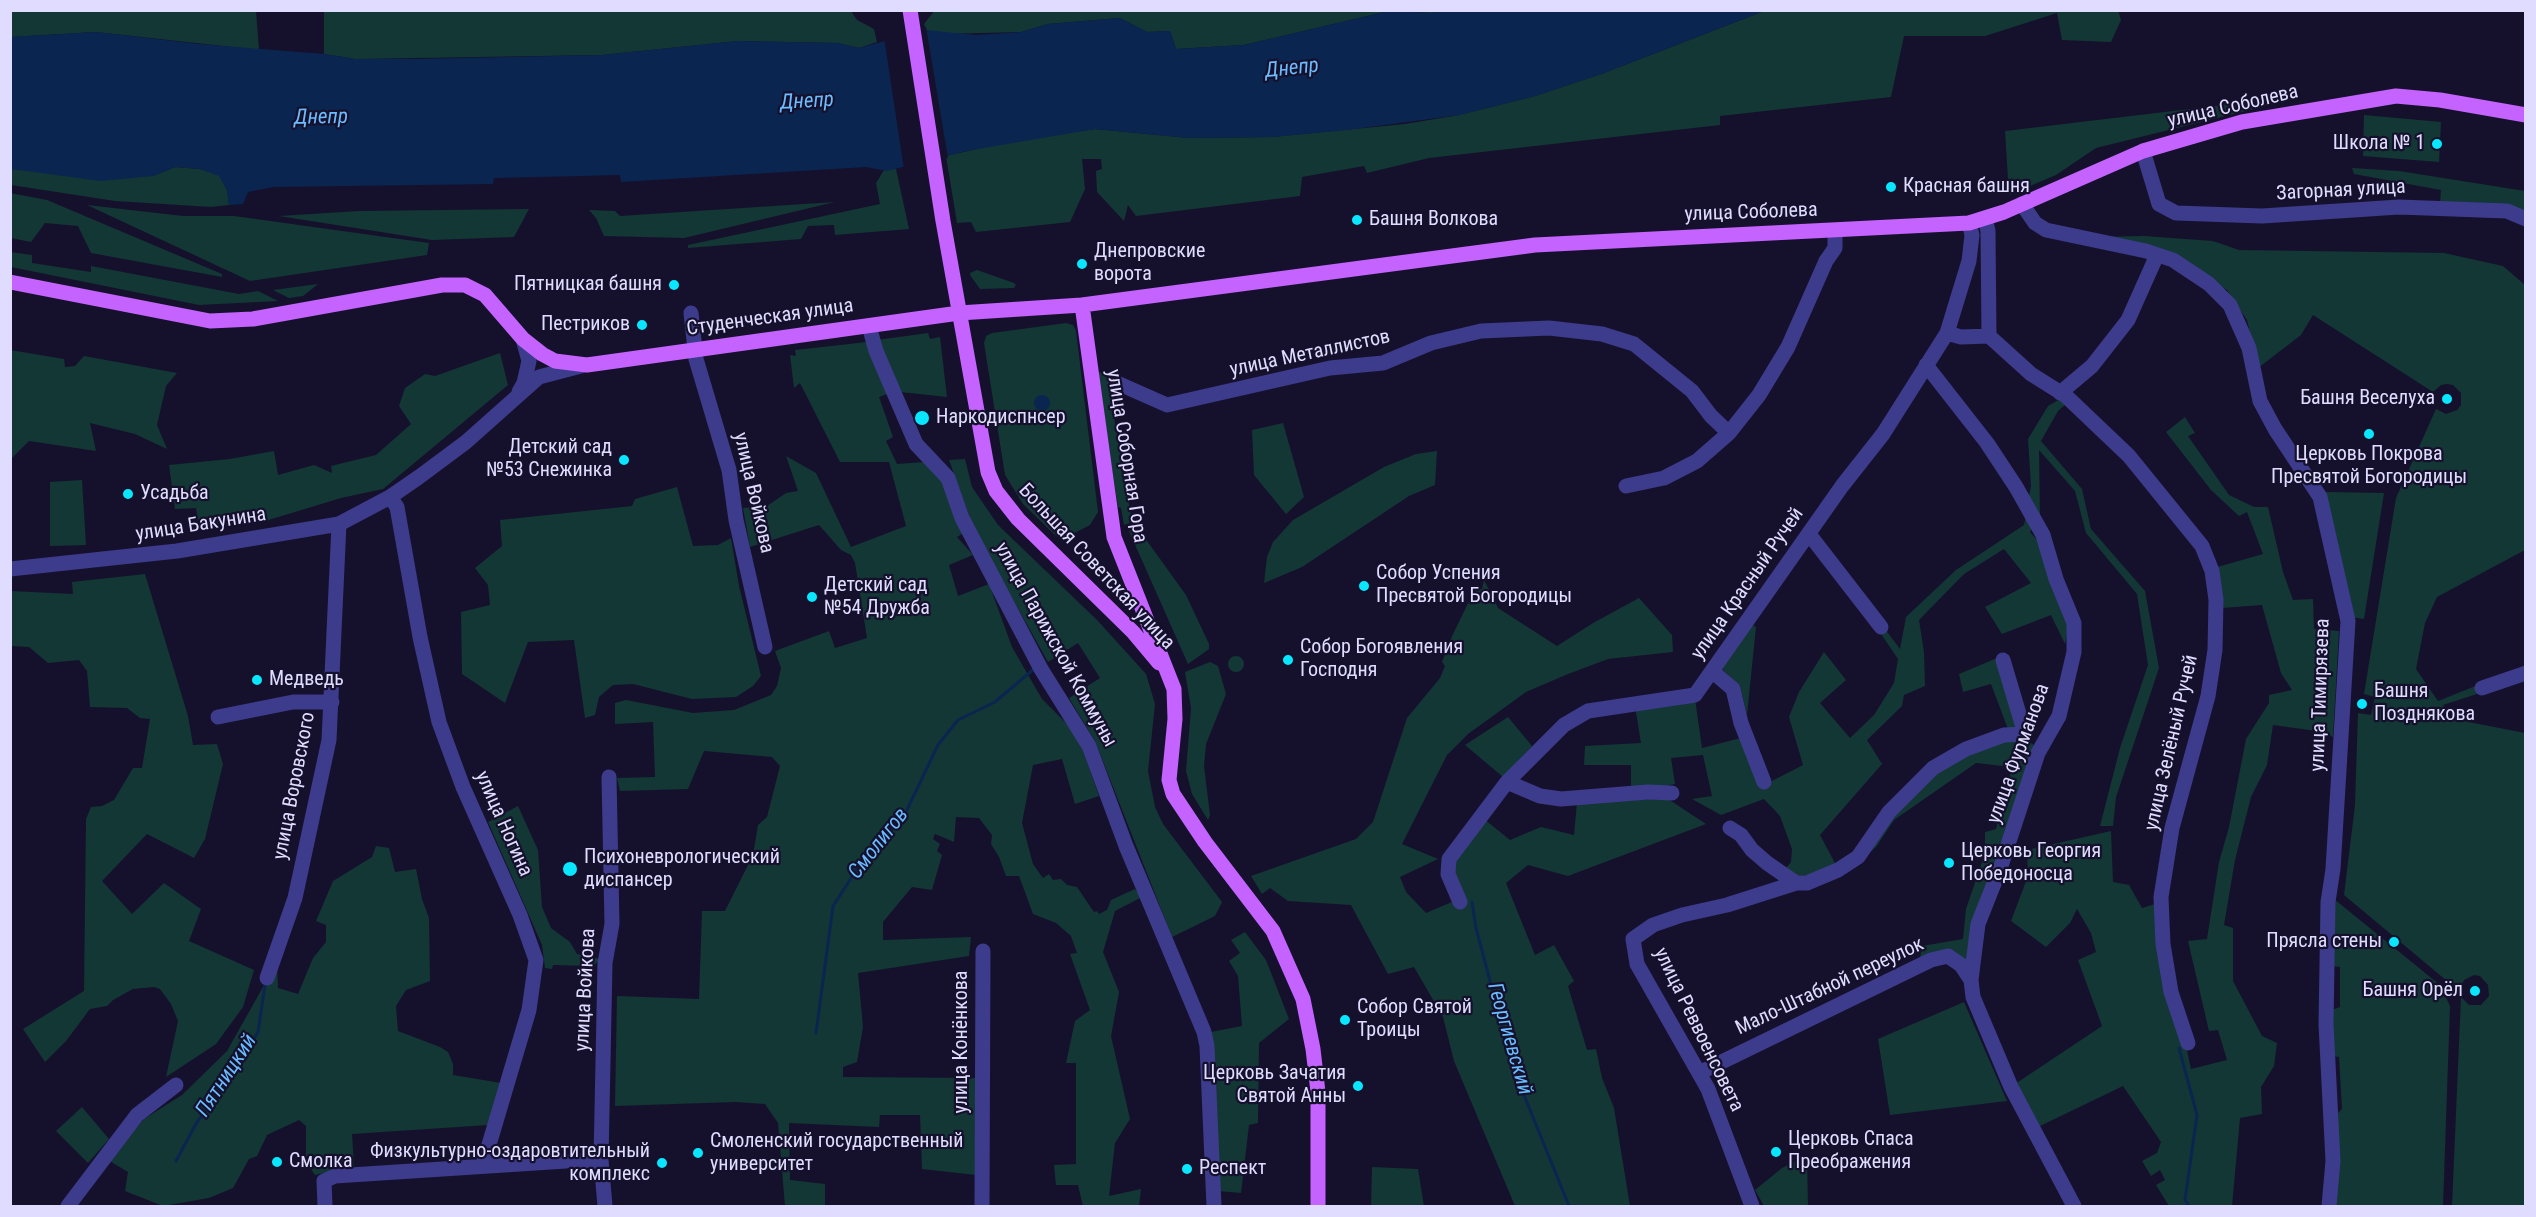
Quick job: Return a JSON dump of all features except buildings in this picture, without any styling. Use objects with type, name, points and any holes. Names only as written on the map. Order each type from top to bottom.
[{"type":"main road","name":"Большая Советская улица","points":[[910,10],[943,222],[985,463],[996,491],[1018,519],[1133,632],[1170,677],[1175,703],[1169,780],[1173,794],[1205,842],[1274,931],[1303,999],[1313,1049],[1318,1092],[1318,1206]]},
{"type":"main road","name":"улица Соболева","points":[[959,313],[1082,305],[1560,243],[1969,223],[2022,204],[2142,151],[2242,122],[2396,96],[2440,100],[2526,115]]},
{"type":"main road","points":[[10,282],[210,321],[254,319],[442,285],[465,285],[485,295],[523,339]]},
{"type":"main road","name":"улица Соборная Гора","points":[[1082,305],[1114,537],[1170,677]]},
{"type":"main road","name":"Студенческая улица","points":[[523,339],[555,361],[587,365],[959,313]]},
{"type":"street","name":"Загорная улица","points":[[2142,151],[2159,204],[2176,213],[2262,216],[2399,207],[2507,211],[2526,219]]},
{"type":"street","name":"улица Тимирязева","points":[[2022,204],[2035,223],[2046,230],[2173,260],[2209,284],[2230,305],[2249,348],[2260,401],[2275,429],[2320,497],[2348,621],[2333,869],[2328,902],[2326,1024],[2333,1161],[2328,1206]]},
{"type":"street","points":[[1947,333],[1961,338],[1989,336],[1988,231],[1985,218]]},
{"type":"street","name":"улица Красный Ручей","points":[[1460,903],[1449,874],[1449,858],[1507,782],[1564,724],[1588,711],[1695,695],[1883,434],[1947,333],[1969,261],[1972,235],[1969,223]]},
{"type":"street","points":[[1626,486],[1664,478],[1697,461],[1729,433],[1759,395],[1788,347],[1826,261],[1835,248],[1835,231]]},
{"type":"street","points":[[2060,393],[2091,366],[2128,320],[2157,255]]},
{"type":"street","name":"улица Войкова","points":[[691,313],[694,350],[729,470],[736,520],[765,647]]},
{"type":"street","name":"улица Парижской Коммуны","points":[[869,326],[876,351],[916,444],[948,478],[962,518],[1041,669],[1089,746],[1126,846],[1204,1032],[1207,1046],[1214,1206]]},
{"type":"street","name":"улица Металлистов","points":[[1115,382],[1167,405],[1330,368],[1383,363],[1431,343],[1481,330],[1549,328],[1602,334],[1634,344],[1692,390],[1711,416],[1729,433]]},
{"type":"street","name":"улица Зелёный Ручей","points":[[1989,336],[2031,374],[2060,393],[2129,456],[2202,546],[2212,571],[2216,600],[2215,640],[2210,684],[2172,828],[2161,897],[2163,944],[2171,992],[2188,1043]]},
{"type":"street","name":"Студенческая улица","points":[[518,394],[524,383],[529,361],[523,339]]},
{"type":"street","name":"Студенческая улица","points":[[390,497],[466,442],[539,377],[555,371],[587,365]]},
{"type":"street","name":"улица Фурманова","points":[[1926,365],[1987,443],[2016,487],[2043,535],[2056,579],[2074,623],[2074,652],[2059,716],[2038,753],[2001,866],[1977,924],[1971,980],[1973,997],[2012,1087],[2074,1206]]},
{"type":"street","name":"улица Бакунина","points":[[10,569],[159,554],[339,524],[390,497]]},
{"type":"street","name":"улица Ногина","points":[[390,497],[397,507],[420,637],[439,722],[463,787],[520,915],[536,960],[529,1010],[483,1165]]},
{"type":"street","name":"улица Воровского","points":[[267,978],[295,898],[329,740],[339,524]]},
{"type":"street","points":[[1809,534],[1881,627]]},
{"type":"street","points":[[2003,660],[2025,734]]},
{"type":"street","points":[[1712,671],[1733,689],[1741,723],[1764,782]]},
{"type":"street","points":[[2482,688],[2526,673]]},
{"type":"street","points":[[218,717],[293,702],[332,702]]},
{"type":"street","points":[[1730,828],[1741,835],[1752,850],[1767,863],[1796,883],[1807,883],[1858,857],[1889,812],[1933,768],[1966,749],[2004,735],[2025,734],[2046,739]]},
{"type":"street","name":"улица Войкова","points":[[605,1206],[601,1160],[605,963],[612,924],[609,777]]},
{"type":"street","points":[[1507,782],[1540,796],[1561,798],[1648,792],[1672,793]]},
{"type":"street","name":"улица Реввоенсовета","points":[[1752,1206],[1708,1089],[1637,964],[1633,939],[1653,925],[1682,915],[1727,905],[1796,883]]},
{"type":"street","name":"улица Конёнкова","points":[[982,1206],[984,951]]},
{"type":"street","name":"Мало-Штабной переулок","points":[[1699,1073],[1931,960],[1948,956],[1961,965],[1971,980]]},
{"type":"street","points":[[68,1206],[137,1115],[176,1085]]},
{"type":"street","points":[[324,1206],[324,1181],[334,1176],[483,1165],[601,1160]]},
{"type":"green space","points":[[935,10],[1437,11],[1431,13],[1389,11],[1244,45],[1176,49],[1170,31],[1147,32],[1120,18],[1048,24],[1021,32],[943,34],[926,30],[924,24]]},
{"type":"green space","points":[[2118,10],[2121,20],[2111,42],[2062,40],[2057,13],[1985,36],[1904,36],[1891,97],[1720,116],[1720,125],[1429,158],[1367,173],[1364,166],[1302,177],[1300,196],[1136,216],[1128,205],[1124,221],[1097,192],[1096,171],[1102,169],[1101,159],[1082,159],[1085,189],[1070,222],[976,232],[971,222],[957,223],[946,156],[1007,142],[1095,129],[1189,138],[1272,137],[1405,124],[1459,115],[1535,96],[1604,73],[1764,11]]},
{"type":"green space","points":[[10,11],[256,11],[259,50],[96,32],[11,37]]},
{"type":"green space","points":[[324,11],[851,11],[857,20],[874,29],[877,42],[859,48],[837,43],[738,41],[602,55],[355,59],[324,54]]},
{"type":"green space","points":[[2298,98],[2096,148],[2056,175],[2009,195],[2005,131]]},
{"type":"green space","points":[[2364,115],[2441,122],[2439,162],[2363,156]]},
{"type":"green space","points":[[175,167],[200,169],[219,175],[227,190],[229,205],[211,207],[115,201],[11,185],[10,169],[153,176]]},
{"type":"green space","points":[[2352,168],[2399,171],[2525,191],[2525,216],[2440,204],[2441,190],[2354,174]]},
{"type":"green space","points":[[896,169],[909,229],[835,235],[834,225],[808,226],[801,239],[688,248],[688,245],[880,204],[876,183],[884,170]]},
{"type":"green space","points":[[10,193],[47,200],[222,274],[222,277],[91,253],[78,226],[45,223],[31,242],[11,238]]},
{"type":"green space","points":[[835,202],[684,238],[604,236],[596,218],[589,210],[615,211],[620,216]]},
{"type":"green space","points":[[87,205],[183,216],[234,216],[429,243],[427,255],[250,281]]},
{"type":"green space","points":[[529,209],[514,237],[432,240],[279,216],[359,211]]},
{"type":"green space","points":[[2144,236],[2213,241],[2239,250],[2444,253],[2503,266],[2525,285],[2525,550],[2437,597],[2425,623],[2416,669],[2438,701],[2483,683],[2486,691],[2443,705],[2453,719],[2525,733],[2525,1206],[2452,1206],[2461,997],[2469,1005],[2481,1005],[2489,996],[2488,985],[2480,976],[2474,975],[2464,980],[2459,991],[2344,895],[2355,805],[2358,713],[2371,715],[2375,697],[2364,694],[2396,498],[2436,409],[2446,414],[2457,410],[2461,405],[2461,393],[2453,385],[2447,384],[2441,385],[2433,392],[2313,315],[2301,335],[2258,368],[2247,320],[2227,290],[2176,257],[2097,237]]},
{"type":"green space","points":[[10,252],[32,255],[32,263],[91,272],[91,266],[239,294],[258,291],[278,301],[199,305],[11,267]]},
{"type":"green space","points":[[977,270],[1016,285],[1014,288],[980,289],[970,275]]},
{"type":"green space","points":[[318,284],[303,296],[289,298],[273,290]]},
{"type":"green space","points":[[1066,323],[1073,325],[1076,331],[1098,512],[1090,525],[1063,539],[1056,536],[1023,504],[1005,475],[984,343],[986,336],[992,333]]},
{"type":"green space","points":[[928,333],[930,339],[940,337],[947,397],[900,392],[877,340]]},
{"type":"green space","points":[[867,342],[890,393],[879,397],[893,437],[886,441],[897,464],[938,461],[962,534],[957,537],[973,555],[949,565],[958,596],[989,584],[1012,647],[1042,699],[1077,734],[1099,796],[1075,804],[1062,759],[1033,765],[1022,823],[1033,864],[1043,878],[1049,874],[1053,880],[1061,879],[1067,885],[1077,887],[1094,912],[1097,911],[1099,914],[1107,910],[1111,900],[1135,889],[1142,897],[1115,911],[1103,952],[1119,992],[1111,1036],[1130,1119],[1115,1143],[1109,1196],[1141,1189],[1139,1206],[1083,1206],[1078,1185],[1056,1185],[1054,1165],[1076,1164],[1076,1063],[1066,1063],[1075,1021],[1090,1010],[1070,954],[1077,953],[1071,936],[1056,923],[1033,914],[1019,876],[1006,876],[991,844],[992,835],[979,818],[956,817],[954,842],[935,834],[933,839],[940,844],[937,851],[942,855],[932,890],[912,887],[883,922],[883,940],[971,937],[969,956],[858,973],[863,1027],[857,1062],[843,1067],[843,1077],[975,1078],[976,1175],[922,1169],[920,1115],[880,1115],[879,1127],[789,1123],[790,1180],[825,1184],[825,1206],[785,1206],[778,1123],[765,1104],[735,1102],[615,1106],[617,996],[699,999],[702,911],[725,911],[753,855],[758,825],[767,817],[780,766],[772,757],[704,751],[688,789],[620,791],[617,778],[655,777],[653,722],[615,724],[615,703],[626,700],[693,713],[734,710],[771,695],[777,686],[781,668],[775,651],[829,631],[835,648],[867,638],[855,563],[851,555],[841,550],[819,525],[750,547],[743,508],[767,506],[786,493],[798,491],[786,456],[816,473],[851,547],[906,526],[889,462],[840,462],[800,383],[794,388],[790,355],[796,356],[795,350]]},
{"type":"green space","points":[[10,350],[64,359],[65,367],[75,366],[84,356],[177,373],[166,386],[157,425],[167,449],[135,434],[90,423],[96,451],[29,441],[11,459]]},
{"type":"green space","points":[[500,353],[508,385],[383,489],[341,498],[262,522],[199,530],[196,508],[175,509],[169,465],[230,459],[274,451],[278,475],[314,465],[332,473],[331,466],[376,455],[411,424],[399,406],[405,388],[425,374],[435,376]]},
{"type":"green space","points":[[1101,372],[1107,377],[1132,522],[1124,525],[1121,508],[1118,507],[1097,374]]},
{"type":"green space","points":[[2060,399],[2066,404],[2058,411],[2041,441],[2082,489],[2091,529],[2145,591],[2159,668],[2116,797],[2113,826],[2100,826],[2120,748],[2148,665],[2137,594],[2086,533],[2075,491],[2039,450],[2040,519],[2028,501],[2031,486],[2028,439],[2048,406]]},
{"type":"green space","points":[[2185,417],[2195,433],[2188,436],[2229,495],[2254,507],[2268,507],[2283,572],[2293,600],[2313,599],[2314,629],[2339,631],[2333,737],[2324,732],[2273,725],[2267,765],[2251,797],[2235,860],[2224,925],[2233,928],[2233,981],[2262,1036],[2277,1043],[2274,1066],[2261,1087],[2262,1114],[2240,1118],[2232,1206],[2169,1206],[2156,1185],[2165,1180],[2160,1170],[2151,1176],[2142,1161],[2157,1153],[2161,1142],[2123,1086],[2040,1126],[2015,1084],[2102,1026],[2078,960],[2096,952],[2091,933],[2077,909],[2070,923],[2046,947],[2011,921],[2028,876],[2027,850],[2111,831],[2113,882],[2129,885],[2142,908],[2155,904],[2191,1069],[2227,1060],[2218,1030],[2209,1031],[2188,941],[2207,939],[2219,862],[2229,827],[2246,739],[2269,703],[2269,695],[2292,690],[2281,673],[2262,605],[2222,608],[2214,568],[2263,554],[2247,512],[2239,516],[2211,490],[2166,432]]},
{"type":"green space","points":[[1283,423],[1304,497],[1286,514],[1254,475],[1252,430]]},
{"type":"green space","points":[[1437,451],[1435,485],[1409,496],[1302,567],[1264,583],[1267,557],[1273,542],[1293,520],[1384,467],[1416,454]]},
{"type":"green space","points":[[965,459],[972,487],[998,525],[1097,620],[1146,674],[1155,704],[1148,771],[1155,807],[1163,824],[1222,902],[1215,916],[1172,937],[1095,741],[1069,698],[1100,678],[1078,643],[1048,662],[975,532],[949,460]]},
{"type":"green space","points":[[82,480],[86,545],[50,546],[50,482]]},
{"type":"green space","points":[[677,487],[693,546],[718,545],[731,538],[739,586],[761,676],[753,686],[736,697],[692,699],[633,684],[613,685],[599,697],[595,715],[585,718],[574,640],[528,642],[505,703],[462,674],[461,612],[490,605],[488,585],[475,568],[502,546],[500,520],[632,506],[635,499]]},
{"type":"green space","points":[[2326,492],[2384,493],[2364,619],[2351,617]]},
{"type":"green space","points":[[2026,515],[2034,525],[2030,532],[2038,541],[2069,625],[2065,644],[2051,615],[2002,634],[1985,607],[2031,583],[2004,549],[1964,574],[1919,620],[1924,652],[1925,686],[1904,695],[1902,706],[1867,740],[1882,764],[1820,835],[1836,865],[1811,875],[1797,876],[1786,868],[1791,862],[1792,849],[1780,816],[1764,799],[1721,815],[1692,799],[1712,796],[1703,755],[1671,758],[1675,784],[1631,792],[1631,765],[1584,765],[1585,746],[1641,743],[1635,706],[1695,699],[1702,748],[1741,738],[1770,782],[1803,765],[1789,717],[1799,692],[1824,652],[1846,680],[1820,703],[1850,738],[1874,715],[1894,683],[1898,659],[1881,634],[1885,629],[1900,649],[1906,617],[1956,570],[2024,525]]},
{"type":"green space","points":[[1137,527],[1186,595],[1209,644],[1209,649],[1188,664],[1129,531]]},
{"type":"green space","points":[[145,574],[188,716],[193,745],[217,744],[223,764],[205,839],[194,858],[147,834],[102,881],[132,914],[164,883],[201,909],[189,941],[254,970],[243,1007],[216,1044],[166,1077],[178,1021],[171,1004],[160,989],[154,987],[133,989],[107,1006],[90,1009],[66,1041],[45,1062],[23,1029],[84,991],[86,819],[91,807],[102,806],[114,800],[133,768],[142,768],[150,719],[140,718],[127,708],[90,707],[87,671],[79,660],[48,663],[29,647],[11,646],[11,591],[73,594],[72,582]]},
{"type":"green space","points":[[1484,580],[1498,608],[1557,646],[1639,598],[1672,635],[1673,652],[1608,659],[1568,674],[1526,692],[1468,734],[1447,755],[1402,844],[1438,859],[1400,877],[1406,892],[1426,913],[1454,901],[1450,863],[1484,819],[1510,840],[1541,827],[1574,835],[1577,802],[1668,799],[1706,824],[1568,876],[1528,865],[1506,883],[1535,955],[1554,945],[1574,981],[1568,986],[1587,1050],[1596,1049],[1602,1078],[1614,1108],[1630,1206],[1515,1206],[1454,1061],[1443,1017],[1414,967],[1388,974],[1351,905],[1288,901],[1270,888],[1262,894],[1251,876],[1356,839],[1373,822],[1407,718],[1440,678],[1445,666],[1442,662],[1452,636],[1476,587],[1482,589]]},
{"type":"green space","points":[[1751,624],[1756,627],[1747,715],[1740,686],[1722,669]]},
{"type":"green space","points":[[1236,656],[1244,664],[1236,672],[1228,664]]},
{"type":"green space","points":[[1997,658],[2018,727],[2008,729],[1991,684],[1963,692],[1959,674]]},
{"type":"green space","points":[[1210,662],[1218,666],[1226,694],[1206,744],[1204,766],[1210,815],[1208,820],[1192,794],[1186,771],[1191,708],[1185,672]]},
{"type":"green space","points":[[1508,717],[1532,746],[1503,777],[1465,745]]},
{"type":"green space","points":[[2025,739],[2034,745],[1969,966],[1920,958],[1922,946],[1963,939],[1966,909],[1985,853],[1985,832],[1996,829],[2012,767],[1976,763],[1894,820],[1876,847],[1862,859],[1891,815],[1935,771],[2003,740]]},
{"type":"green space","points":[[518,806],[538,850],[542,907],[551,928],[570,942],[577,954],[601,959],[593,966],[553,965],[552,969],[545,968],[542,945],[488,822]]},
{"type":"green space","points":[[376,846],[389,848],[395,872],[416,869],[422,899],[429,918],[430,981],[406,990],[396,1006],[398,1031],[448,1052],[453,1064],[453,1075],[501,1083],[488,1125],[352,1134],[354,1166],[315,1175],[306,1156],[306,1126],[299,1120],[267,1135],[257,1156],[249,1159],[233,1188],[209,1198],[163,1206],[125,1191],[128,1172],[108,1160],[144,1119],[182,1095],[227,1051],[277,962],[278,988],[298,994],[313,958],[326,942],[326,925],[316,921],[333,881],[372,857]]},
{"type":"green space","points":[[2334,899],[2440,985],[2450,1006],[2443,1206],[2332,1206],[2336,1115],[2342,1109],[2339,1057],[2333,1056],[2332,1010],[2340,1007],[2340,967],[2331,966]]},
{"type":"green space","points":[[1245,932],[1266,960],[1289,1019],[1259,1043],[1258,1123],[1249,1125],[1241,1193],[1218,1191],[1211,1032],[1242,1026],[1238,976],[1229,961],[1240,953],[1231,940]]},
{"type":"green space","points":[[1964,1002],[2007,1101],[1890,1115],[1878,1039]]},
{"type":"green space","points":[[82,1107],[109,1139],[88,1163],[56,1131]]},
{"type":"green space","points":[[1798,1160],[1807,1160],[1808,1206],[1764,1206],[1755,1190],[1782,1168]]},
{"type":"green space","points":[[1372,1167],[1418,1169],[1424,1206],[1371,1206]]},
{"type":"water","name":"Днепр","points":[[1437,10],[1764,11],[1604,73],[1535,96],[1459,115],[1347,130],[1272,137],[1189,138],[1095,129],[966,151],[887,171],[866,167],[621,182],[620,175],[494,178],[493,184],[273,187],[248,192],[243,204],[229,205],[227,190],[219,176],[200,169],[175,167],[153,176],[101,181],[11,169],[10,37],[96,32],[355,59],[414,59],[602,55],[738,41],[837,43],[859,48],[926,30],[976,35],[1021,32],[1048,24],[1120,18],[1147,32],[1170,31],[1176,49],[1244,45],[1389,11],[1431,13]]},
{"type":"water","points":[[1042,395],[1050,403],[1042,411],[1034,403]]},
{"type":"pier","points":[[926,27],[948,158],[904,170],[884,37]]},
{"type":"waterway","name":"Смолигов","points":[[816,1033],[833,906],[861,863],[904,816],[938,745],[958,720],[995,702],[1035,668]]},
{"type":"waterway","name":"Георгиевский","points":[[1472,902],[1476,928],[1513,1068],[1569,1206]]},
{"type":"waterway","name":"Пятницкий","points":[[176,1161],[197,1122],[223,1089],[258,1032],[265,985]]},
{"type":"waterway","points":[[2179,1048],[2197,1115],[2185,1200],[2189,1206]]},
{"type":"place","name":"Школа № 1","points":[[2437,144]]},
{"type":"place","name":"Красная башня","points":[[1891,187]]},
{"type":"place","name":"Башня Волкова","points":[[1357,220]]},
{"type":"place","name":"Днепровские ворота","points":[[1082,264]]},
{"type":"place","name":"Пятницкая башня","points":[[674,285]]},
{"type":"place","name":"Пестриков","points":[[642,325]]},
{"type":"place","name":"Башня Веселуха","points":[[2447,399]]},
{"type":"place","name":"Наркодиспнсер","points":[[922,418]]},
{"type":"place","name":"Церковь Покрова Пресвятой Богородицы","points":[[2369,434]]},
{"type":"place","name":"Детский сад №53 Снежинка","points":[[624,460]]},
{"type":"place","name":"Усадьба","points":[[128,494]]},
{"type":"place","name":"Собор Успения Пресвятой Богородицы","points":[[1364,586]]},
{"type":"place","name":"Детский сад №54 Дружба","points":[[812,597]]},
{"type":"place","name":"Собор Богоявления Господня","points":[[1288,660]]},
{"type":"place","name":"Медведь","points":[[257,680]]},
{"type":"place","name":"Башня Позднякова","points":[[2362,704]]},
{"type":"place","name":"Церковь Георгия Победоносца","points":[[1949,863]]},
{"type":"place","name":"Психоневрологический диспансер","points":[[570,869]]},
{"type":"place","name":"Прясла стены","points":[[2394,942]]},
{"type":"place","name":"Башня Орёл","points":[[2475,991]]},
{"type":"place","name":"Собор Святой Троицы","points":[[1345,1020]]},
{"type":"place","name":"Церковь Зачатия Святой Анны","points":[[1358,1086]]},
{"type":"place","name":"Церковь Спаса Преображения","points":[[1776,1152]]},
{"type":"place","name":"Смоленский государственный университет","points":[[698,1153]]},
{"type":"place","name":"Смолка","points":[[277,1162]]},
{"type":"place","name":"Физкультурно-оздаровтительный комплекс","points":[[662,1163]]},
{"type":"place","name":"Респект","points":[[1187,1169]]}]
